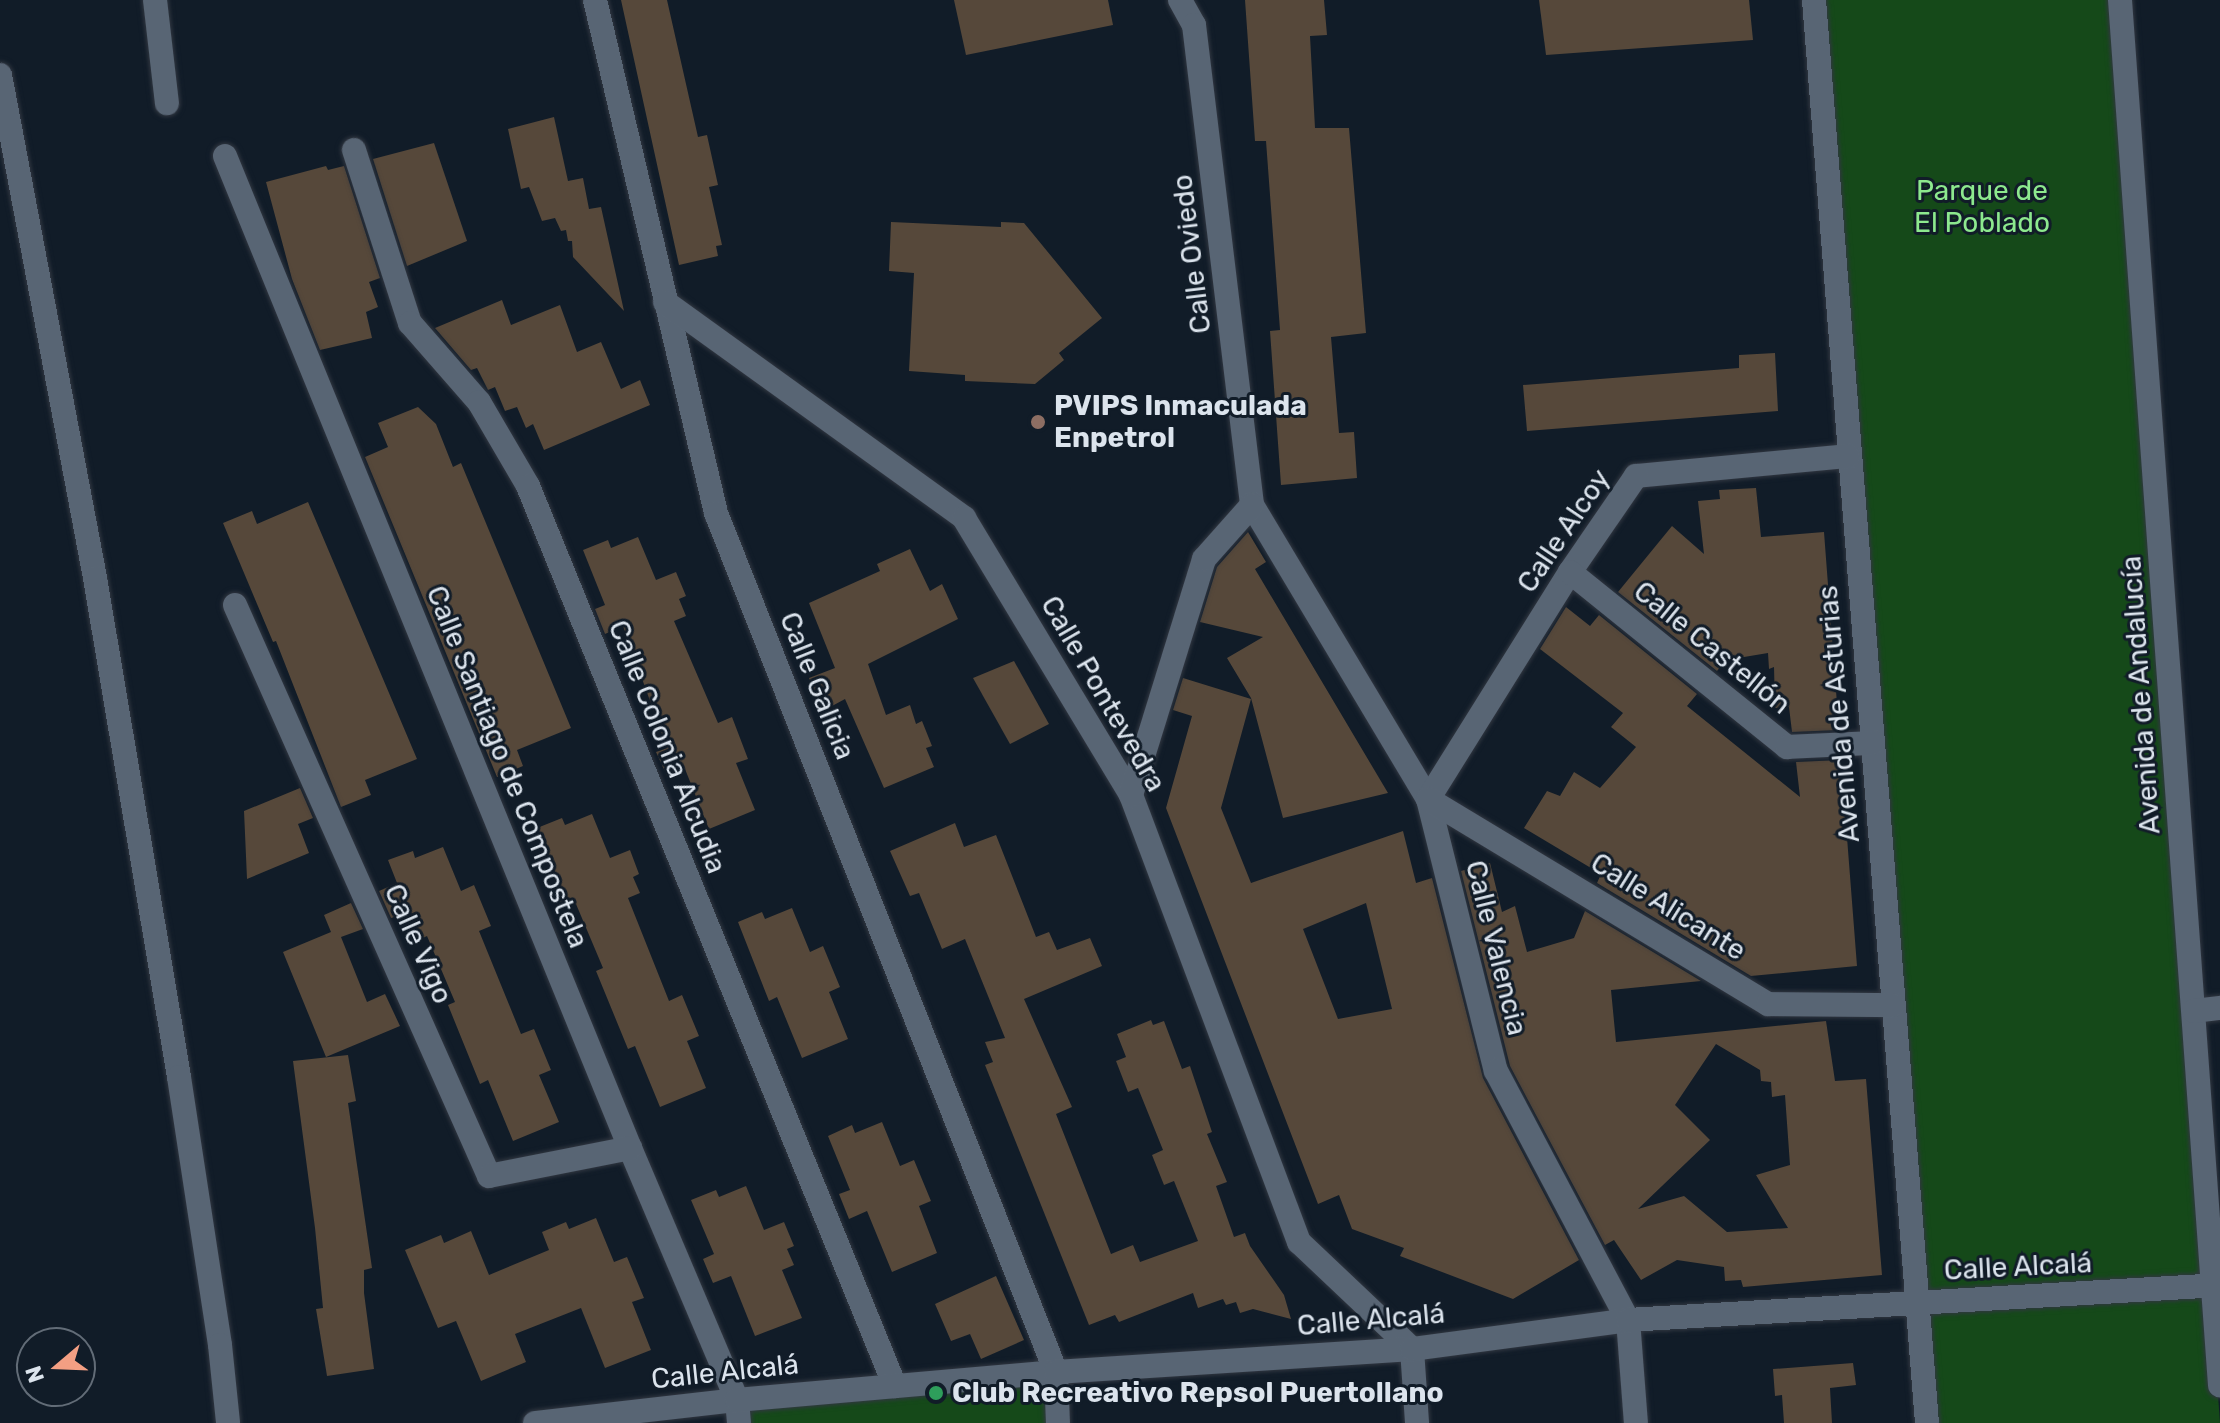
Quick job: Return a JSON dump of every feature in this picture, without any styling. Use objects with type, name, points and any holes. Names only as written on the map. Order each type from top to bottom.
[{"type":"street","points":[[155,0],[167,103]]},
{"type":"street","name":"Calle Galicia","points":[[595,0],[716,513],[1056,1372],[1058,1423]]},
{"type":"street","name":"Calle Oviedo","points":[[1180,0],[1194,25],[1252,505]]},
{"type":"street","name":"Avenida de Asturias","points":[[1814,0],[1927,1423]]},
{"type":"street","name":"Avenida de Andalucía","points":[[2120,0],[2216,1285],[2220,1385]]},
{"type":"street","points":[[0,75],[95,578],[220,1345],[228,1423]]},
{"type":"street","name":"Calle Colonia Alcudia","points":[[354,150],[410,323],[479,402],[528,486],[895,1386]]},
{"type":"street","name":"Calle Santiago de Compostela","points":[[225,156],[738,1411]]},
{"type":"street","name":"Calle Pontevedra","points":[[665,302],[964,518],[1131,795],[1299,1242],[1412,1349]]},
{"type":"street","name":"Calle Alcoy","points":[[1428,799],[1570,572],[1636,476],[1848,456]]},
{"type":"street","points":[[1131,795],[1204,559],[1252,505]]},
{"type":"street","name":"Calle Valencia","points":[[1252,505],[1428,799],[1496,1071],[1628,1320],[1636,1423]]},
{"type":"street","name":"Calle Castellón","points":[[1570,572],[1787,747],[1873,743]]},
{"type":"street","name":"Calle Vigo","points":[[235,605],[489,1176],[630,1148]]},
{"type":"street","name":"Calle Alicante","points":[[1428,799],[1524,853],[1768,1004],[1893,1005]]},
{"type":"street","points":[[2194,1011],[2220,1008]]},
{"type":"street","name":"Calle Alcalá","points":[[535,1423],[738,1411],[895,1386],[1056,1372],[1412,1349],[1628,1320],[2216,1285]]},
{"type":"street","points":[[220,1345],[244,1423]]},
{"type":"street","points":[[1412,1349],[1417,1423]]},
{"type":"green space","name":"Parque de El Poblado","points":[[1814,0],[2120,0],[2220,1423],[1927,1423]]},
{"type":"green space","name":"Club Recreativo Repsol Puertollano","points":[[1056,1372],[1058,1423],[739,1423],[737,1400]]},
{"type":"building","points":[[621,0],[667,0],[698,137],[707,135],[718,185],[709,187],[722,245],[716,246],[718,256],[679,265]]},
{"type":"building","points":[[954,0],[1108,0],[1113,25],[966,55]]},
{"type":"building","points":[[1245,0],[1324,0],[1327,35],[1310,36],[1315,128],[1349,128],[1366,333],[1331,337],[1339,433],[1354,432],[1357,478],[1281,485],[1270,331],[1280,330],[1266,141],[1255,141]]},
{"type":"building","points":[[1539,0],[1749,0],[1753,40],[1546,55]]},
{"type":"building","points":[[554,117],[568,181],[583,178],[589,209],[601,207],[624,311],[573,257],[572,241],[568,241],[566,230],[561,231],[555,218],[542,221],[529,187],[521,189],[508,129]]},
{"type":"building","points":[[434,143],[467,241],[407,266],[373,159]]},
{"type":"building","points":[[326,166],[328,170],[344,166],[380,278],[369,282],[378,307],[366,312],[372,338],[320,350],[292,279],[266,182]]},
{"type":"building","points":[[891,222],[1001,227],[1001,222],[1024,223],[1102,318],[1059,353],[1064,360],[1035,384],[965,381],[965,375],[909,371],[914,273],[889,271]]},
{"type":"building","points":[[502,300],[511,325],[560,305],[577,352],[601,342],[621,389],[640,380],[650,405],[544,450],[533,424],[526,428],[517,407],[505,411],[495,387],[488,390],[477,368],[471,370],[435,328]]},
{"type":"building","points":[[1775,353],[1778,411],[1527,431],[1523,385],[1739,368],[1739,355]]},
{"type":"building","points":[[418,407],[436,424],[453,467],[461,463],[571,728],[517,750],[523,766],[497,777],[365,457],[388,447],[378,423]]},
{"type":"building","points":[[1756,488],[1761,537],[1824,532],[1839,730],[1792,732],[1789,707],[1775,708],[1774,667],[1769,669],[1768,653],[1726,660],[1717,671],[1618,592],[1672,526],[1704,554],[1698,501],[1720,499],[1719,490]]},
{"type":"building","points":[[308,502],[417,759],[365,780],[371,795],[341,807],[276,641],[273,642],[223,523],[252,511],[257,524]]},
{"type":"building","points":[[1248,532],[1266,562],[1255,569],[1388,793],[1283,818],[1251,698],[1227,658],[1263,637],[1200,622],[1217,567]]},
{"type":"building","points":[[638,537],[656,580],[676,572],[686,596],[679,599],[686,616],[674,621],[718,723],[732,717],[748,759],[736,763],[755,810],[709,829],[685,769],[667,776],[656,752],[667,748],[623,626],[605,634],[595,609],[605,605],[583,550],[608,540],[611,548]]},
{"type":"building","points":[[910,549],[930,591],[942,584],[958,619],[868,664],[886,715],[910,705],[916,724],[922,721],[932,746],[926,748],[934,767],[884,788],[845,699],[821,712],[809,678],[835,668],[809,603],[880,571],[877,564]]},
{"type":"building","points":[[1566,607],[1590,626],[1599,615],[1697,694],[1687,706],[1800,797],[1796,762],[1841,760],[1857,966],[1751,976],[1597,883],[1601,874],[1524,828],[1547,791],[1560,796],[1574,772],[1600,788],[1636,747],[1611,727],[1623,713],[1540,649]]},
{"type":"building","points":[[1014,661],[1049,724],[1010,744],[973,678]]},
{"type":"building","points":[[1183,678],[1251,699],[1221,808],[1251,883],[1403,831],[1416,883],[1432,878],[1483,1078],[1579,1260],[1513,1299],[1400,1256],[1404,1248],[1352,1229],[1339,1195],[1318,1204],[1166,808],[1192,716],[1173,710]],"holes":[[[1366,903],[1392,1009],[1338,1019],[1303,929]]]},
{"type":"building","points":[[300,788],[313,818],[298,824],[309,853],[247,879],[244,811]]},
{"type":"building","points":[[592,814],[610,858],[630,850],[639,874],[633,877],[640,893],[628,898],[669,1001],[682,995],[699,1036],[687,1041],[706,1088],[660,1107],[635,1046],[628,1049],[596,971],[603,968],[576,904],[559,911],[549,887],[559,882],[537,828],[562,818],[565,825]]},
{"type":"building","points":[[955,823],[964,847],[996,835],[1036,937],[1049,932],[1057,950],[1090,938],[1102,966],[1024,999],[1072,1107],[1056,1114],[1111,1254],[1133,1245],[1140,1262],[1198,1241],[1174,1181],[1164,1185],[1152,1155],[1163,1150],[1138,1088],[1128,1092],[1116,1061],[1126,1057],[1117,1034],[1151,1020],[1153,1025],[1164,1021],[1182,1069],[1190,1066],[1212,1132],[1207,1134],[1227,1182],[1216,1186],[1234,1237],[1245,1233],[1250,1246],[1284,1295],[1291,1319],[1253,1309],[1240,1313],[1236,1302],[1226,1305],[1223,1299],[1198,1308],[1193,1293],[1119,1322],[1115,1315],[1089,1325],[985,1065],[993,1062],[985,1042],[1005,1038],[965,939],[942,949],[919,893],[910,896],[890,851]]},
{"type":"building","points":[[443,847],[461,891],[474,885],[491,926],[479,931],[521,1034],[534,1029],[551,1070],[539,1075],[559,1122],[513,1141],[488,1080],[480,1084],[448,1005],[455,1002],[427,936],[410,944],[398,916],[391,918],[379,891],[397,883],[388,860],[413,851],[415,858]]},
{"type":"building","points":[[1490,863],[1502,912],[1515,906],[1527,952],[1574,938],[1585,911],[1701,981],[1611,990],[1616,1042],[1826,1021],[1835,1081],[1866,1079],[1882,1275],[1743,1287],[1741,1280],[1725,1281],[1724,1267],[1677,1260],[1641,1280],[1614,1240],[1605,1245],[1510,1066],[1461,871]],"holes":[[[1716,1044],[1760,1070],[1761,1081],[1771,1082],[1772,1097],[1785,1095],[1790,1165],[1756,1175],[1788,1228],[1727,1232],[1684,1196],[1638,1209],[1710,1140],[1675,1105]]]},
{"type":"building","points":[[351,903],[363,929],[341,937],[367,1002],[385,994],[400,1026],[326,1057],[283,952],[331,932],[324,915]]},
{"type":"building","points":[[792,908],[810,952],[823,946],[840,987],[829,992],[848,1039],[802,1058],[777,997],[769,1001],[738,922],[762,912],[765,919]]},
{"type":"building","points":[[348,1055],[356,1101],[348,1103],[372,1268],[364,1270],[364,1293],[374,1369],[327,1376],[316,1309],[323,1308],[315,1228],[293,1061]]},
{"type":"building","points":[[882,1122],[900,1166],[914,1160],[931,1201],[919,1206],[937,1253],[892,1272],[867,1211],[849,1219],[839,1194],[850,1190],[828,1136],[852,1125],[855,1133]]},
{"type":"building","points":[[746,1186],[764,1230],[784,1222],[794,1246],[787,1249],[794,1265],[782,1270],[802,1318],[755,1336],[731,1276],[713,1283],[703,1259],[714,1254],[691,1200],[716,1190],[719,1197]]},
{"type":"building","points":[[596,1218],[614,1262],[627,1257],[644,1298],[632,1302],[651,1350],[605,1368],[581,1308],[515,1334],[526,1362],[481,1381],[456,1321],[438,1328],[405,1250],[441,1235],[444,1243],[471,1231],[489,1275],[549,1250],[542,1232],[566,1222],[569,1229]]},
{"type":"building","points":[[996,1276],[1024,1340],[981,1359],[970,1334],[951,1341],[935,1304]]},
{"type":"building","points":[[1853,1363],[1856,1385],[1830,1388],[1832,1423],[1784,1423],[1782,1395],[1775,1396],[1773,1369]]},
{"type":"place","name":"PVIPS Inmaculada Enpetrol","points":[[1038,422]]},
{"type":"place","name":"Club Recreativo Repsol Puertollano","points":[[936,1393]]}]
